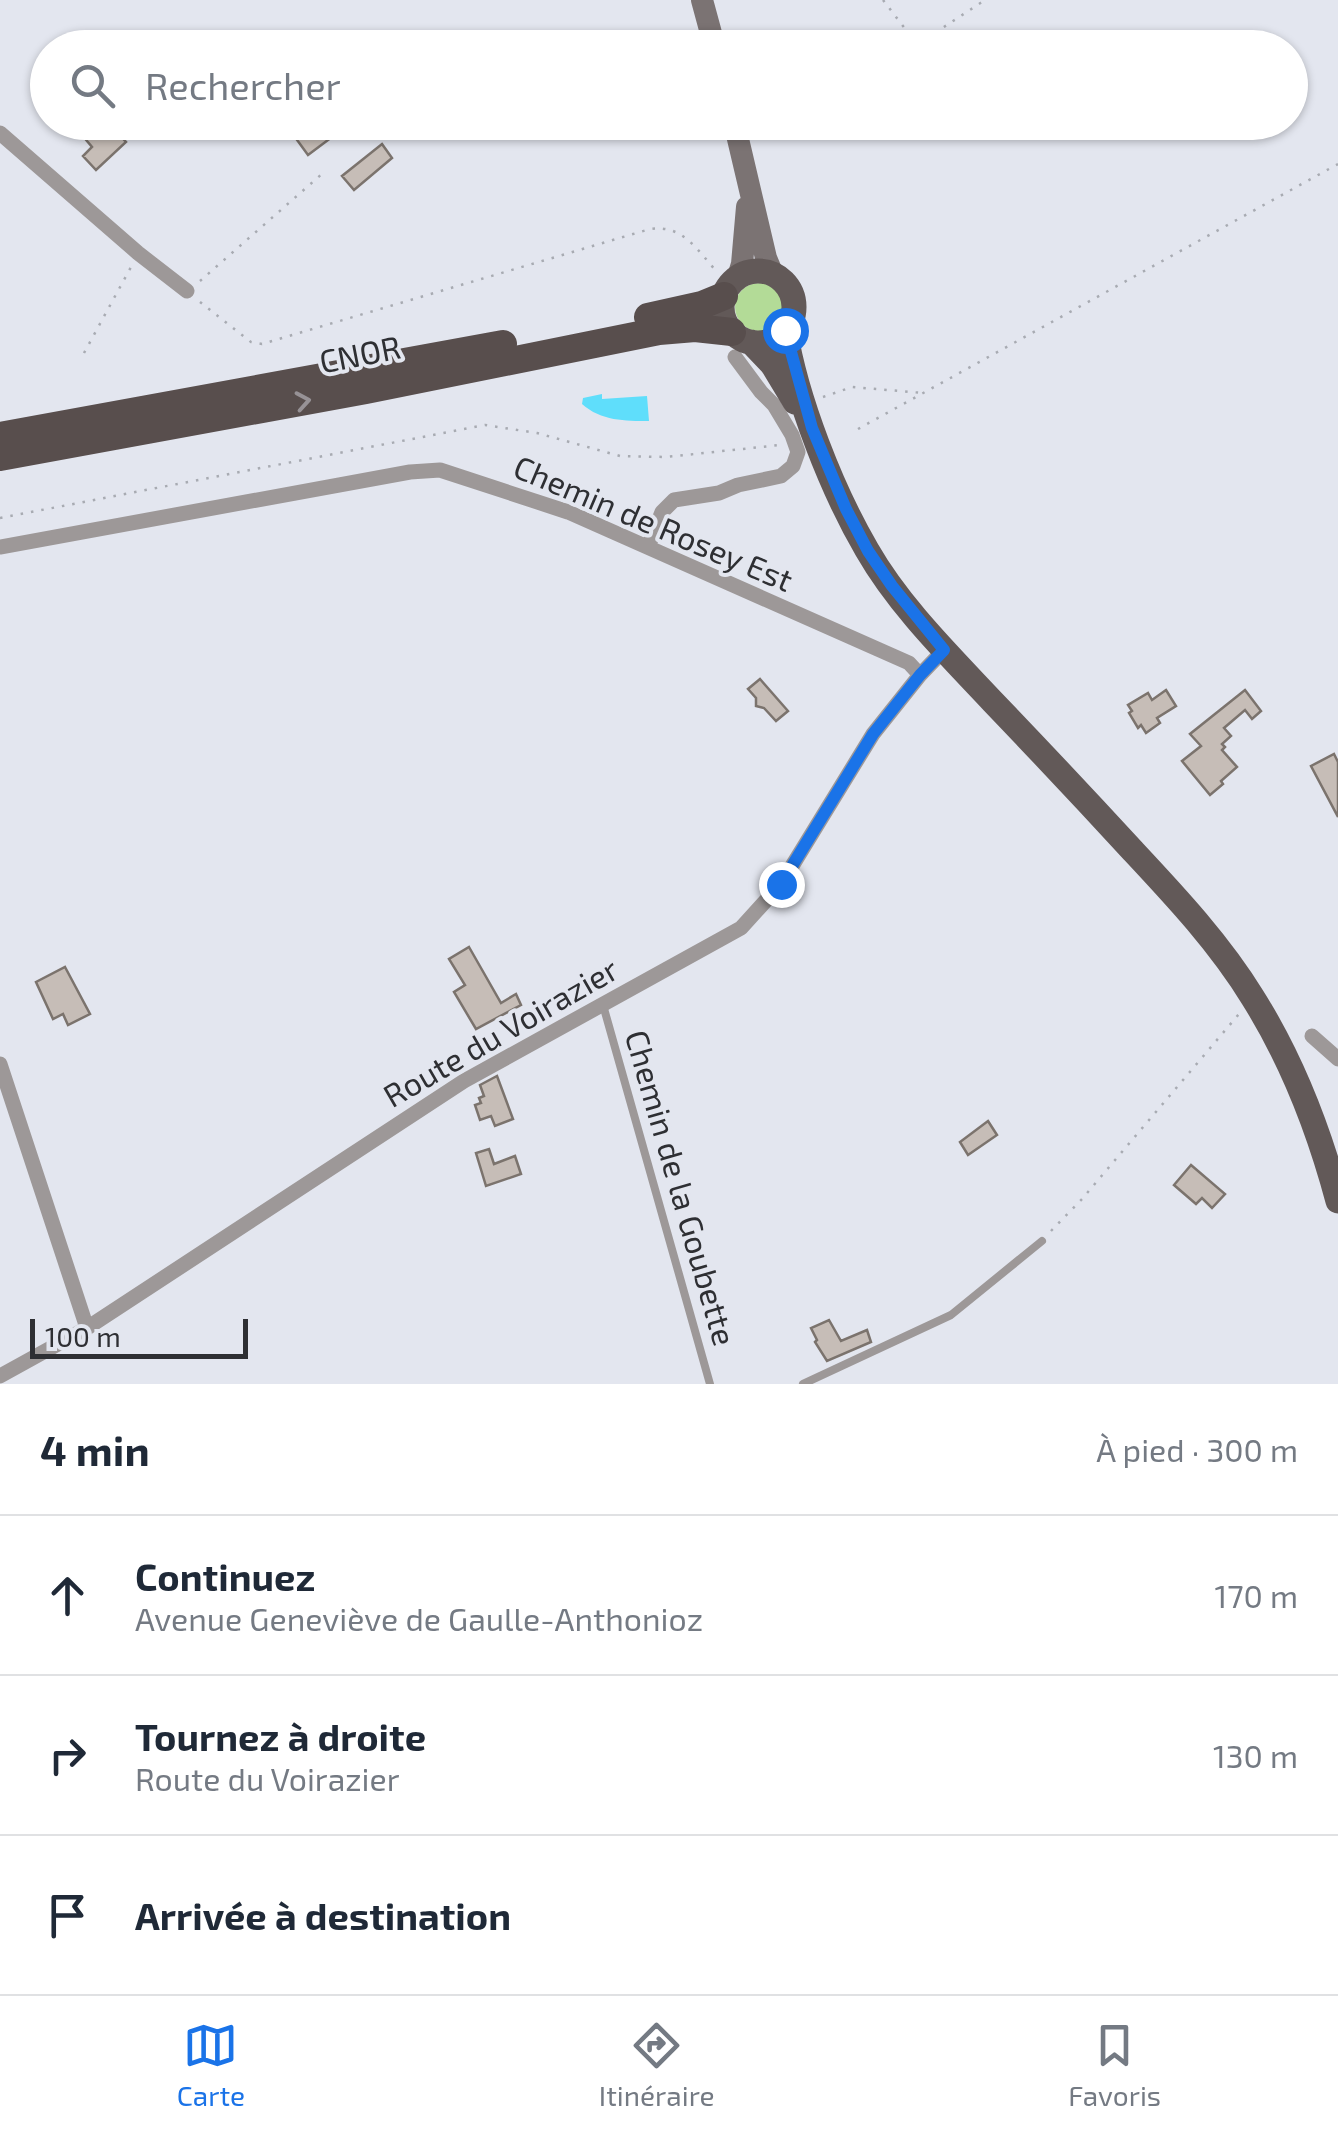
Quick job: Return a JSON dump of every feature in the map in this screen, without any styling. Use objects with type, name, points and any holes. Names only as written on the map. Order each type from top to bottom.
[{"type":"highway","name":"CNOR","points":[[0,436],[682,310],[730,286]]},
{"type":"highway","name":"CNOR","points":[[0,456],[366,390],[659,331],[695,328],[740,344]]},
{"type":"main road","points":[[702,0],[710,30]]},
{"type":"main road","points":[[739,140],[773,275]]},
{"type":"main road","points":[[746,168],[742,264],[722,309],[725,322],[740,344],[772,364],[809,419]]},
{"type":"main road","points":[[730,286],[749,272],[761,272],[773,275],[787,287],[792,298],[791,320],[776,338],[740,344]]},
{"type":"main road","points":[[785,330],[809,419],[868,551],[944,650],[1175,896],[1220,952],[1253,998],[1305,1100],[1338,1200]]},
{"type":"street","points":[[0,133],[187,291]]},
{"type":"street","points":[[648,548],[662,512],[674,500],[781,476],[793,466],[798,452],[792,435],[761,392],[740,344]]},
{"type":"street","name":"Chemin de Rosey Est","points":[[0,547],[430,470],[568,512],[909,664],[920,675]]},
{"type":"street","name":"Route du Voirazier","points":[[11,1376],[464,1081],[741,928],[781,884],[873,734],[944,650]]},
{"type":"street","points":[[1312,1036],[1338,1059]]},
{"type":"street","points":[[0,1064],[87,1328]]},
{"type":"lane","name":"Chemin de la Goubette","points":[[603,1004],[710,1384]]},
{"type":"lane","points":[[803,1384],[951,1315],[1042,1241]]},
{"type":"path","points":[[883,0],[907,30]]},
{"type":"path","points":[[939,30],[985,0]]},
{"type":"path","points":[[858,429],[1338,164]]},
{"type":"path","points":[[323,173],[187,291],[251,342],[262,344],[664,227],[679,232],[730,286]]},
{"type":"path","points":[[84,353],[138,253]]},
{"type":"path","points":[[809,419],[826,395],[852,387],[925,393]]},
{"type":"path","points":[[1042,1241],[1253,998]]},
{"type":"green space","points":[[759,283],[776,290],[783,307],[776,324],[759,331],[742,324],[735,307],[742,290]]},
{"type":"water","points":[[602,394],[602,399],[647,396],[649,421],[605,417],[582,404],[583,398]]},
{"type":"building","points":[[86,140],[126,142],[96,170],[83,156],[92,147]]},
{"type":"building","points":[[297,140],[328,140],[308,155]]},
{"type":"building","points":[[382,144],[392,158],[354,190],[342,176]]},
{"type":"building","points":[[760,679],[788,711],[776,721],[764,708],[756,706],[756,698],[748,689]]},
{"type":"building","points":[[1166,690],[1176,706],[1157,718],[1160,723],[1146,733],[1141,725],[1138,728],[1128,705],[1148,693],[1152,700]]},
{"type":"building","points":[[1245,690],[1261,711],[1252,719],[1245,710],[1224,728],[1231,736],[1222,744],[1222,750],[1237,767],[1210,795],[1182,761],[1201,746],[1190,734]]},
{"type":"building","points":[[1334,754],[1338,762],[1338,817],[1311,766]]},
{"type":"building","points":[[469,947],[501,1003],[516,994],[521,1005],[476,1029],[454,992],[465,985],[449,959]]},
{"type":"building","points":[[65,967],[90,1014],[68,1025],[63,1014],[53,1019],[36,982]]},
{"type":"building","points":[[497,1076],[513,1119],[495,1126],[491,1116],[480,1120],[475,1105],[484,1096],[480,1085]]},
{"type":"building","points":[[988,1121],[997,1135],[968,1155],[960,1142]]},
{"type":"building","points":[[489,1149],[494,1164],[515,1156],[521,1174],[486,1186],[476,1153]]},
{"type":"building","points":[[1191,1165],[1225,1194],[1212,1208],[1202,1198],[1196,1204],[1174,1185]]},
{"type":"building","points":[[829,1320],[841,1341],[867,1330],[871,1342],[827,1361],[811,1328]]},
{"type":"route","points":[[781,884],[873,734],[944,650],[892,586],[846,509],[812,428],[785,330]]}]
